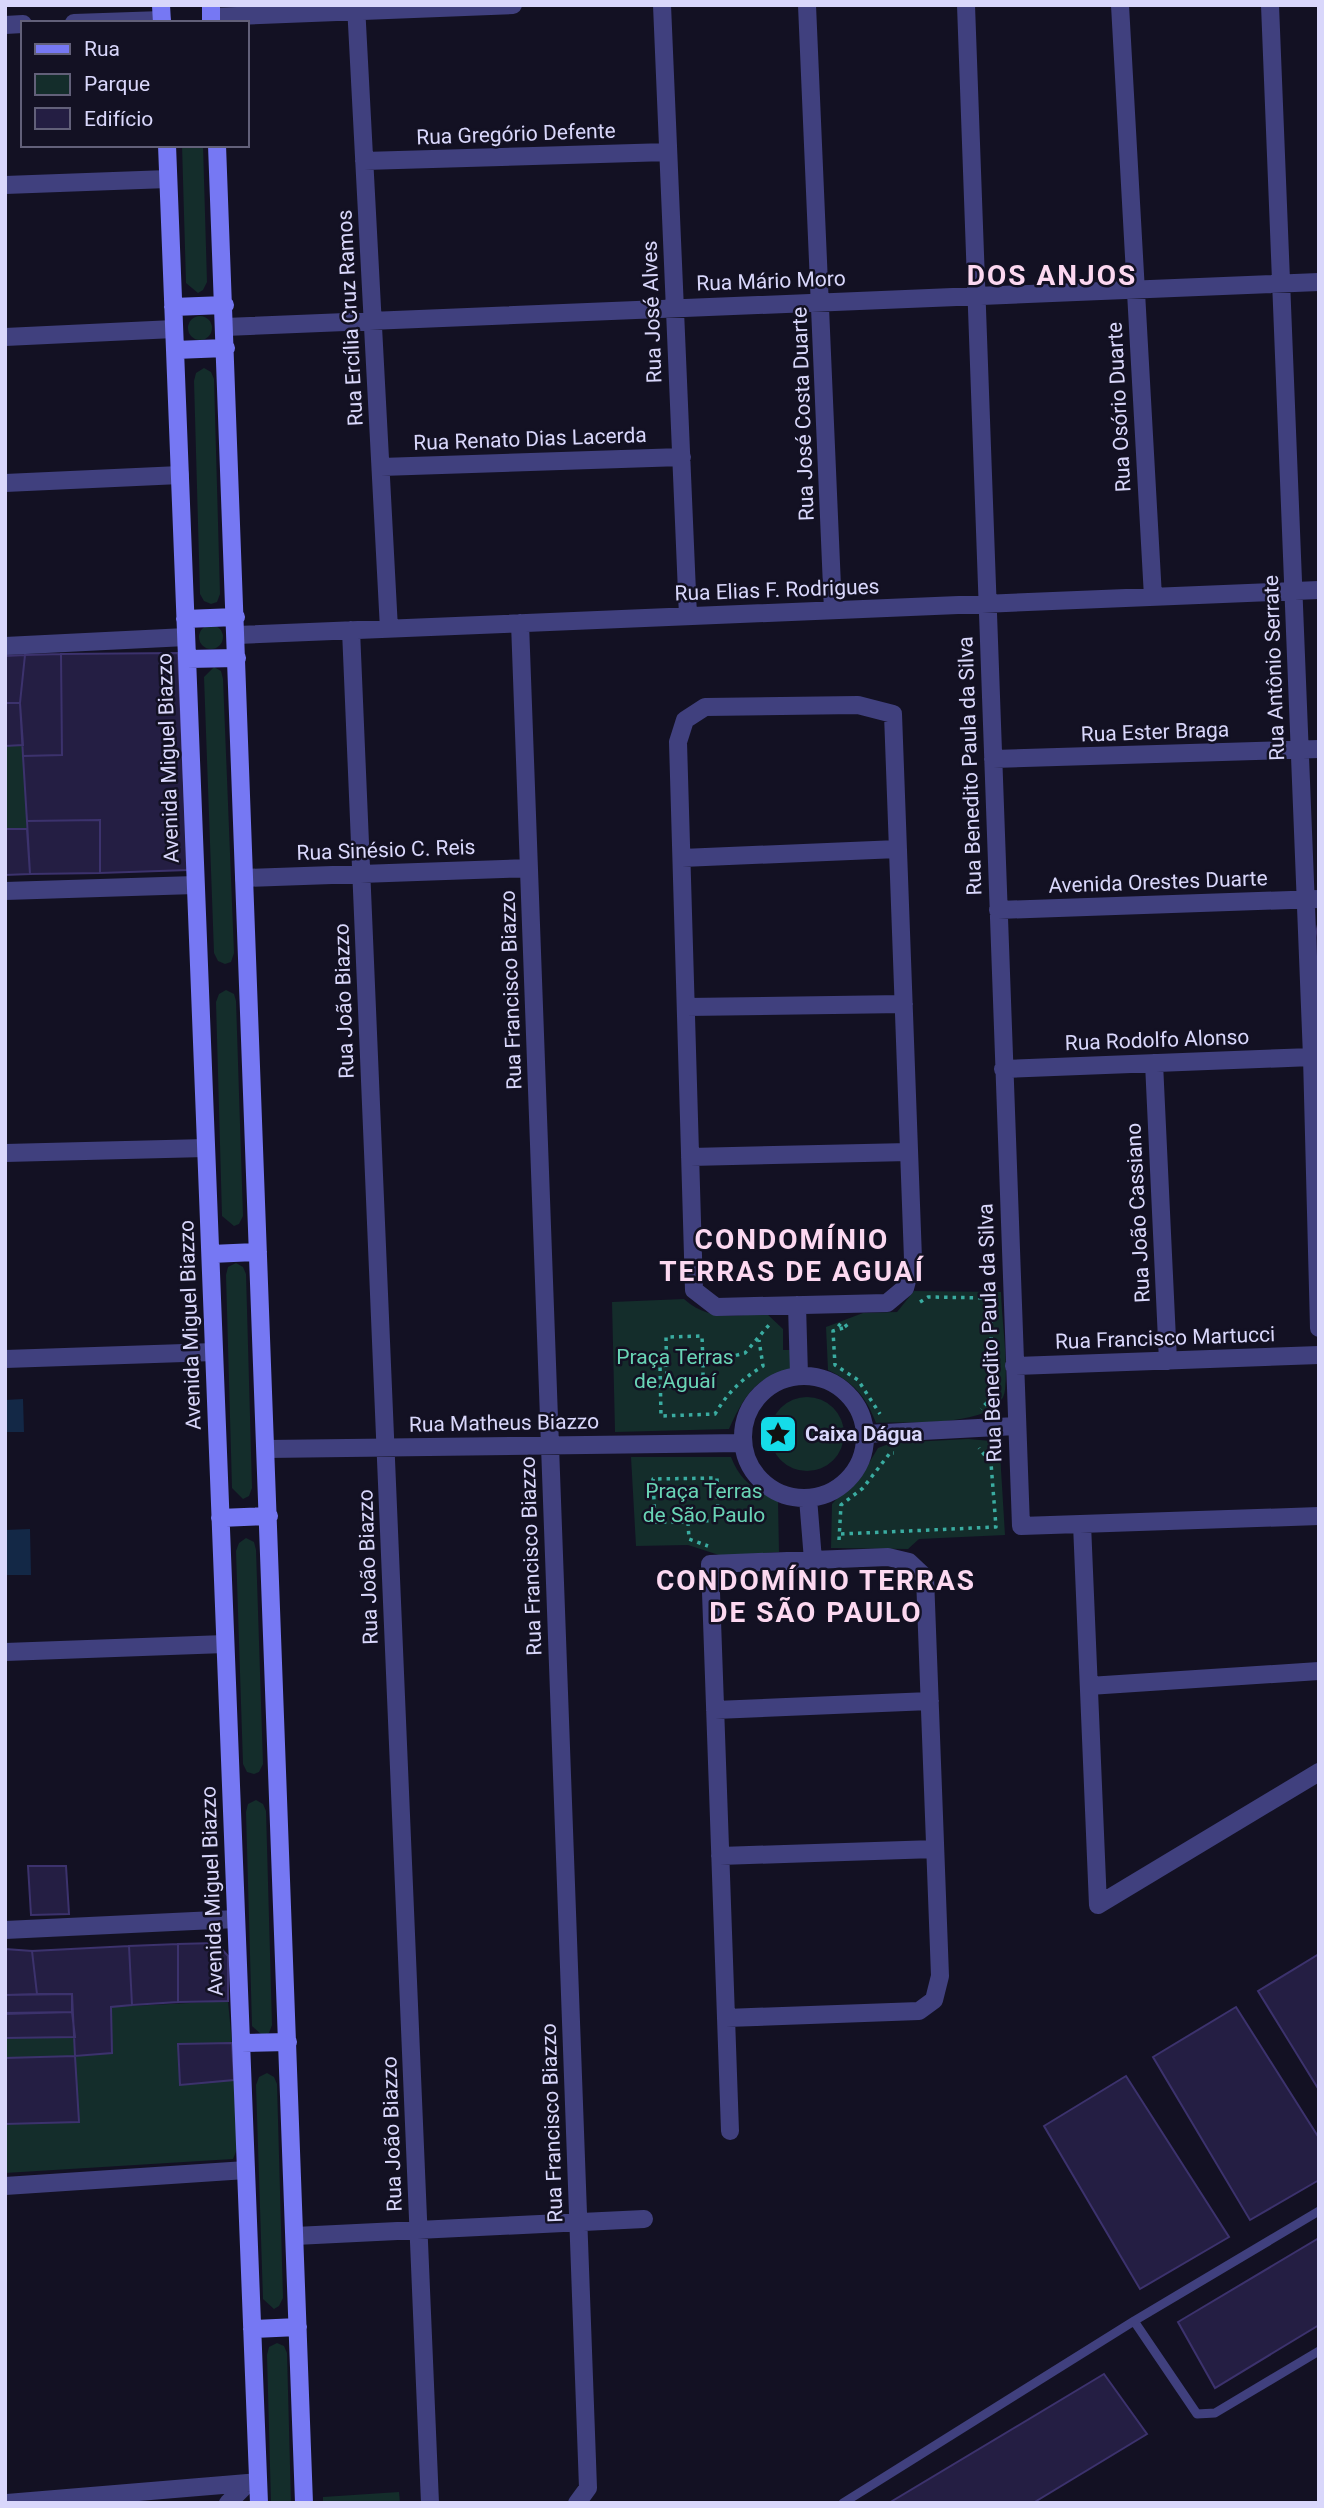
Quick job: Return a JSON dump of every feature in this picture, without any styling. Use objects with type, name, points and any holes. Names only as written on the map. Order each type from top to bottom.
[{"type":"street","points":[[211,15],[513,5]]},
{"type":"street","name":"Rua José Alves","points":[[662,5],[688,616]]},
{"type":"street","name":"Rua José Costa Duarte","points":[[807,5],[822,302],[833,610]]},
{"type":"street","name":"Rua Benedito Paula da Silva","points":[[966,5],[1021,1526],[1082,1524]]},
{"type":"street","name":"Rua Osório Duarte","points":[[1119,5],[1153,597]]},
{"type":"street","name":"Rua Antônio Serrate","points":[[1270,5],[1300,750],[1312,899],[1312,1057],[1319,1328]]},
{"type":"street","name":"Rua Ercília Cruz Ramos","points":[[356,9],[390,629]]},
{"type":"street","points":[[99,21],[162,16]]},
{"type":"street","name":"Avenida Miguel Biazzo","points":[[167,147],[252,2329],[253,2483],[259,2503]]},
{"type":"street","points":[[217,147],[304,2503]]},
{"type":"street","name":"Rua Gregório Defente","points":[[364,161],[668,152]]},
{"type":"street","points":[[5,185],[168,179]]},
{"type":"street","name":"Rua Mário Moro","points":[[225,327],[1319,282]]},
{"type":"street","points":[[173,307],[225,305]]},
{"type":"street","points":[[5,337],[174,330]]},
{"type":"street","points":[[175,350],[226,348]]},
{"type":"street","name":"Rua Renato Dias Lacerda","points":[[381,467],[681,457]]},
{"type":"street","points":[[5,484],[180,475]]},
{"type":"street","name":"Rua Elias F. Rodrigues","points":[[236,626],[390,629],[1319,590]]},
{"type":"street","name":"Rua Francisco Biazzo","points":[[520,623],[578,2222],[582,2495]]},
{"type":"street","points":[[5,646],[186,628],[236,626]]},
{"type":"street","name":"Rua João Biazzo","points":[[351,630],[430,2503]]},
{"type":"street","points":[[187,659],[237,658]]},
{"type":"street","points":[[858,705],[894,714],[914,1259],[905,1288],[887,1303],[716,1307],[694,1290],[682,858],[678,742],[685,720],[705,707],[858,705]]},
{"type":"street","name":"Rua Ester Braga","points":[[993,759],[1319,749]]},
{"type":"street","points":[[682,858],[898,849]]},
{"type":"street","name":"Rua Sinésio C. Reis","points":[[244,878],[529,867]]},
{"type":"street","points":[[5,891],[195,885]]},
{"type":"street","name":"Avenida Orestes Duarte","points":[[998,910],[1312,899]]},
{"type":"street","points":[[686,1007],[904,1004]]},
{"type":"street","name":"Rua Rodolfo Alonso","points":[[1003,1069],[1312,1057]]},
{"type":"street","name":"Rua João Cassiano","points":[[1154,1063],[1168,1361]]},
{"type":"street","points":[[5,1153],[206,1148]]},
{"type":"street","points":[[690,1157],[909,1152]]},
{"type":"street","points":[[211,1254],[258,1252]]},
{"type":"street","points":[[797,1306],[799,1376]]},
{"type":"street","points":[[5,1359],[214,1352]]},
{"type":"street","name":"Rua Francisco Martucci","points":[[1014,1366],[1319,1355]]},
{"type":"street","points":[[799,1376],[824,1378],[845,1391],[860,1410],[866,1434],[862,1457],[850,1478],[831,1492],[808,1498],[785,1495],[764,1483],[750,1465],[743,1443],[745,1419],[757,1397],[776,1382],[799,1376]]},
{"type":"street","points":[[866,1434],[1016,1426]]},
{"type":"street","name":"Rua Matheus Biazzo","points":[[266,1448],[743,1443]]},
{"type":"street","points":[[808,1498],[813,1560]]},
{"type":"street","points":[[220,1518],[269,1516]]},
{"type":"street","points":[[1319,1516],[1082,1524],[1098,1905],[1319,1772]]},
{"type":"street","points":[[726,2018],[919,2011],[933,2000],[940,1976],[925,1577],[909,1562],[888,1557],[710,1564],[720,1856],[730,2131]]},
{"type":"street","points":[[5,1652],[225,1643]]},
{"type":"street","points":[[1089,1686],[1319,1671]]},
{"type":"street","points":[[715,1710],[930,1701]]},
{"type":"street","points":[[720,1856],[935,1849]]},
{"type":"street","points":[[5,1930],[236,1919]]},
{"type":"street","points":[[241,2043],[288,2042]]},
{"type":"street","points":[[5,2186],[246,2170]]},
{"type":"street","points":[[295,2236],[644,2219]]},
{"type":"street","points":[[252,2329],[298,2327]]},
{"type":"street","points":[[7,2503],[253,2483]]},
{"type":"street","points":[[228,2503],[253,2483]]},
{"type":"lane","points":[[843,2503],[1134,2321],[1319,2211]]},
{"type":"lane","points":[[1134,2321],[1197,2414],[1215,2413],[1319,2351]]},
{"type":"path","points":[[913,1306],[928,1297],[990,1298],[993,1396],[983,1409],[974,1409]]},
{"type":"path","points":[[825,1305],[843,1328]]},
{"type":"path","points":[[703,1364],[745,1353],[774,1319]]},
{"type":"path","points":[[853,1321],[833,1331],[835,1365],[858,1380],[881,1415]]},
{"type":"path","points":[[702,1336],[703,1364],[703,1385],[667,1386],[666,1338],[702,1336]]},
{"type":"path","points":[[667,1365],[660,1366],[662,1416],[715,1415],[726,1396],[742,1380],[764,1366],[758,1340]]},
{"type":"path","points":[[841,1534],[996,1527],[991,1463],[982,1448],[969,1449]]},
{"type":"path","points":[[836,1559],[841,1534],[841,1505],[863,1488],[890,1453],[904,1452]]},
{"type":"path","points":[[717,1478],[719,1520],[688,1522],[655,1522],[653,1479],[717,1478]]},
{"type":"path","points":[[688,1522],[689,1539],[720,1546]]},
{"type":"green space","points":[[182,147],[203,147],[207,282],[198,293],[186,283]]},
{"type":"green space","points":[[200,316],[208,320],[212,328],[208,336],[200,340],[192,336],[188,328],[192,320]]},
{"type":"green space","points":[[204,368],[211,372],[214,379],[220,594],[217,602],[211,604],[204,601],[200,594],[194,381],[196,373]]},
{"type":"green space","points":[[211,625],[219,629],[223,637],[219,645],[211,649],[203,645],[199,637],[203,629]]},
{"type":"green space","points":[[214,667],[221,671],[223,679],[234,953],[231,962],[225,964],[218,961],[214,953],[204,677]]},
{"type":"green space","points":[[23,745],[27,829],[5,829],[5,746]]},
{"type":"green space","points":[[226,990],[234,994],[236,1001],[243,1216],[239,1224],[234,1226],[222,1216],[216,1002],[219,994]]},
{"type":"green space","points":[[236,1263],[243,1267],[246,1274],[252,1488],[249,1496],[243,1499],[232,1488],[226,1275],[228,1267]]},
{"type":"green space","points":[[914,1291],[1001,1292],[1006,1378],[1000,1403],[970,1417],[929,1422],[876,1423],[858,1391],[828,1370],[826,1327],[863,1313],[897,1312]]},
{"type":"green space","name":"Praça Terras de Aguaí","points":[[684,1299],[703,1311],[723,1316],[767,1314],[783,1329],[783,1350],[791,1350],[791,1371],[768,1377],[759,1383],[739,1408],[729,1429],[615,1432],[612,1302]]},
{"type":"green space","points":[[807,1397],[828,1403],[838,1413],[844,1434],[838,1455],[828,1465],[807,1471],[786,1465],[776,1455],[770,1434],[776,1413],[786,1403]]},
{"type":"green space","points":[[968,1439],[991,1441],[1000,1453],[1005,1535],[919,1539],[908,1549],[831,1548],[832,1504],[866,1468],[878,1448],[891,1443]]},
{"type":"green space","name":"Praça Terras de São Paulo","points":[[631,1457],[731,1457],[739,1473],[750,1484],[778,1501],[779,1552],[722,1556],[688,1545],[636,1546]]},
{"type":"green space","points":[[246,1538],[254,1542],[256,1550],[263,1764],[259,1772],[254,1774],[247,1772],[243,1764],[236,1551],[239,1543]]},
{"type":"green space","points":[[256,1800],[263,1804],[266,1811],[272,2025],[269,2033],[263,2036],[252,2026],[246,1812],[248,1804]]},
{"type":"green space","points":[[228,2001],[232,2043],[178,2045],[180,2085],[234,2080],[237,2149],[233,2159],[5,2173],[5,2124],[79,2122],[5,2058],[5,2038],[75,2037],[75,2056],[111,2053],[111,2007]]},
{"type":"green space","points":[[267,2073],[274,2077],[277,2084],[283,2298],[274,2309],[263,2299],[256,2085],[259,2077]]},
{"type":"green space","points":[[277,2343],[284,2346],[287,2353],[291,2503],[271,2503],[267,2355],[269,2347]]},
{"type":"green space","points":[[399,2492],[400,2503],[323,2503],[323,2497]]},
{"type":"water","points":[[23,1399],[24,1432],[5,1432],[5,1400]]},
{"type":"water","points":[[30,1529],[31,1575],[5,1575],[5,1530]]},
{"type":"building","points":[[178,653],[188,870],[100,873],[100,820],[27,821],[23,756],[62,755],[61,654]]},
{"type":"building","points":[[61,654],[62,755],[23,756],[20,703],[25,655]]},
{"type":"building","points":[[25,655],[20,703],[5,703],[5,656]]},
{"type":"building","points":[[5,703],[20,703],[23,745],[5,746]]},
{"type":"building","points":[[100,820],[100,873],[30,874],[27,821]]},
{"type":"building","points":[[5,829],[27,829],[30,874],[5,875]]},
{"type":"building","points":[[1319,920],[1319,984],[1318,984],[1314,942]]},
{"type":"building","points":[[28,1866],[66,1866],[69,1914],[31,1915]]},
{"type":"building","points":[[216,1943],[228,1956],[228,2001],[178,2002],[178,1944]]},
{"type":"building","points":[[178,1944],[178,2002],[132,2005],[129,1946]]},
{"type":"building","points":[[129,1946],[132,2005],[111,2007],[112,2053],[75,2056],[72,1994],[37,1994],[32,1951]]},
{"type":"building","points":[[5,1949],[32,1951],[37,1994],[5,1995]]},
{"type":"building","points":[[1319,1954],[1319,2090],[1258,1991]]},
{"type":"building","points":[[72,1994],[72,2012],[5,2014],[5,1995]]},
{"type":"building","points":[[1236,2007],[1319,2138],[1319,2180],[1250,2220],[1153,2057]]},
{"type":"building","points":[[72,2012],[75,2037],[5,2038],[5,2013]]},
{"type":"building","points":[[232,2043],[234,2080],[180,2085],[178,2044]]},
{"type":"building","points":[[75,2056],[79,2122],[5,2124],[5,2058]]},
{"type":"building","points":[[1126,2076],[1229,2237],[1140,2289],[1044,2126]]},
{"type":"building","points":[[1319,2238],[1319,2325],[1215,2388],[1178,2322]]},
{"type":"building","points":[[1104,2374],[1147,2434],[1033,2503],[889,2503]]},
{"type":"place","name":"Caixa Dágua","points":[[778,1434]]},
{"type":"district","name":"DOS ANJOS","points":[[1052,275]]},
{"type":"district","name":"CONDOMÍNIO TERRAS DE AGUAÍ","points":[[792,1255]]},
{"type":"district","name":"CONDOMÍNIO TERRAS DE SÃO PAULO","points":[[816,1596]]}]
